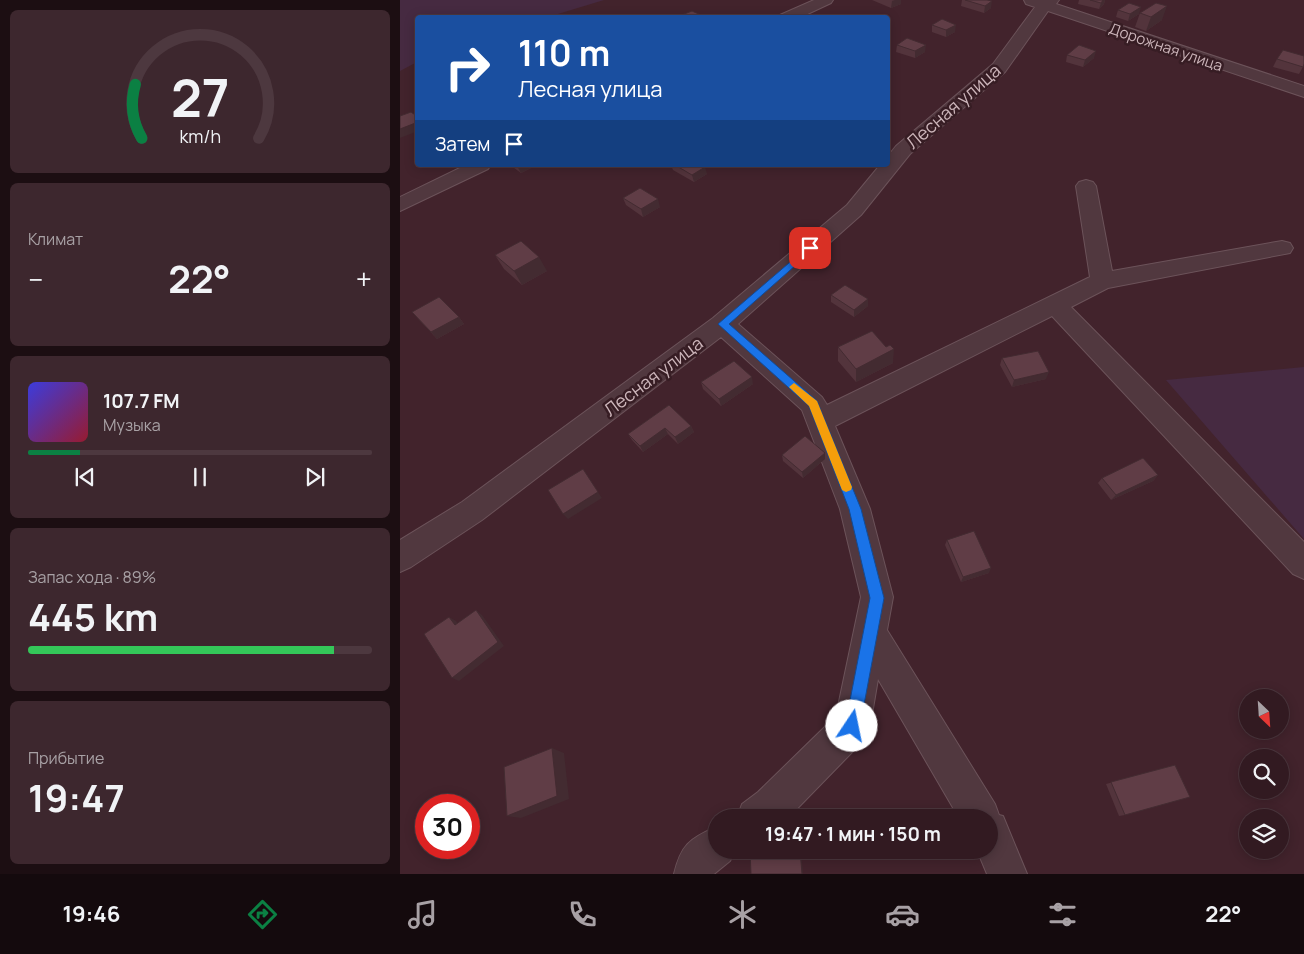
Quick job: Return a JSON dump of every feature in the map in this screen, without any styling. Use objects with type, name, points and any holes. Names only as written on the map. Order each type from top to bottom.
[{"type":"street","points":[[792,15],[826,0]]},
{"type":"street","name":"Дорожная улица","points":[[1041,2],[1304,92]]},
{"type":"street","name":"Лесная улица","points":[[890,166],[903,150],[999,68],[1041,2]]},
{"type":"street","points":[[400,205],[477,167]]},
{"type":"street","name":"Лесная улица","points":[[400,557],[472,511],[722,324],[854,210],[889,167]]},
{"type":"street","points":[[1086,186],[1102,281]]},
{"type":"street","points":[[820,421],[1102,281],[1282,248]]},
{"type":"street","points":[[1055,304],[1304,564]]},
{"type":"street","points":[[722,324],[813,404],[855,509],[877,598],[852,726],[768,809]]},
{"type":"street","points":[[870,633],[976,809]]},
{"type":"street","points":[[998,852],[1007,874]]},
{"type":"street","points":[[694,874],[697,861],[708,853]]},
{"type":"shaded area","points":[[400,0],[604,0],[555,15],[415,15],[415,63],[400,71]]},
{"type":"shaded area","points":[[1304,367],[1304,539],[1166,380]]},
{"type":"building","points":[[965,0],[987,0],[992,1],[985,6]]},
{"type":"building","points":[[1090,0],[1103,0],[1101,3]]},
{"type":"building","points":[[1129,3],[1141,7],[1130,14],[1118,10]]},
{"type":"building","points":[[1156,3],[1167,6],[1151,17],[1140,13]]},
{"type":"building","points":[[692,11],[701,15],[682,15]]},
{"type":"building","points":[[942,19],[956,25],[946,30],[932,25]]},
{"type":"building","points":[[907,38],[926,45],[915,51],[897,45]]},
{"type":"building","points":[[1079,45],[1096,51],[1085,60],[1067,55]]},
{"type":"building","points":[[1283,50],[1304,56],[1303,67],[1277,59]]},
{"type":"building","points":[[411,112],[415,115],[415,123],[400,129],[400,116]]},
{"type":"building","points":[[678,167],[705,167],[692,175]]},
{"type":"building","points":[[640,188],[658,199],[641,209],[623,198]]},
{"type":"building","points":[[521,241],[539,257],[514,271],[495,255]]},
{"type":"building","points":[[845,285],[868,299],[854,310],[831,295]]},
{"type":"building","points":[[439,297],[459,317],[431,332],[412,312]]},
{"type":"building","points":[[872,331],[886,347],[890,345],[894,349],[856,369],[838,347]]},
{"type":"building","points":[[1038,351],[1049,372],[1014,380],[1002,358]]},
{"type":"building","points":[[734,361],[752,377],[719,399],[701,382]]},
{"type":"building","points":[[669,405],[691,426],[675,437],[665,428],[640,446],[628,434]]},
{"type":"building","points":[[805,436],[825,453],[802,472],[782,455]]},
{"type":"building","points":[[1143,458],[1158,475],[1116,495],[1102,478]]},
{"type":"building","points":[[583,469],[598,492],[563,514],[548,490]]},
{"type":"building","points":[[974,531],[991,568],[963,577],[947,540]]},
{"type":"building","points":[[476,610],[498,642],[452,678],[424,634],[449,617],[455,625]]},
{"type":"building","points":[[552,748],[557,796],[507,816],[504,767]]},
{"type":"building","points":[[1175,765],[1190,797],[1125,815],[1111,782]]},
{"type":"building","points":[[750,859],[801,859],[802,874],[751,874]]},
{"type":"slow traffic","points":[[794,387],[813,404],[846,487]]},
{"type":"route","points":[[810,248],[722,324],[813,404],[855,509],[877,598],[852,726]]}]
